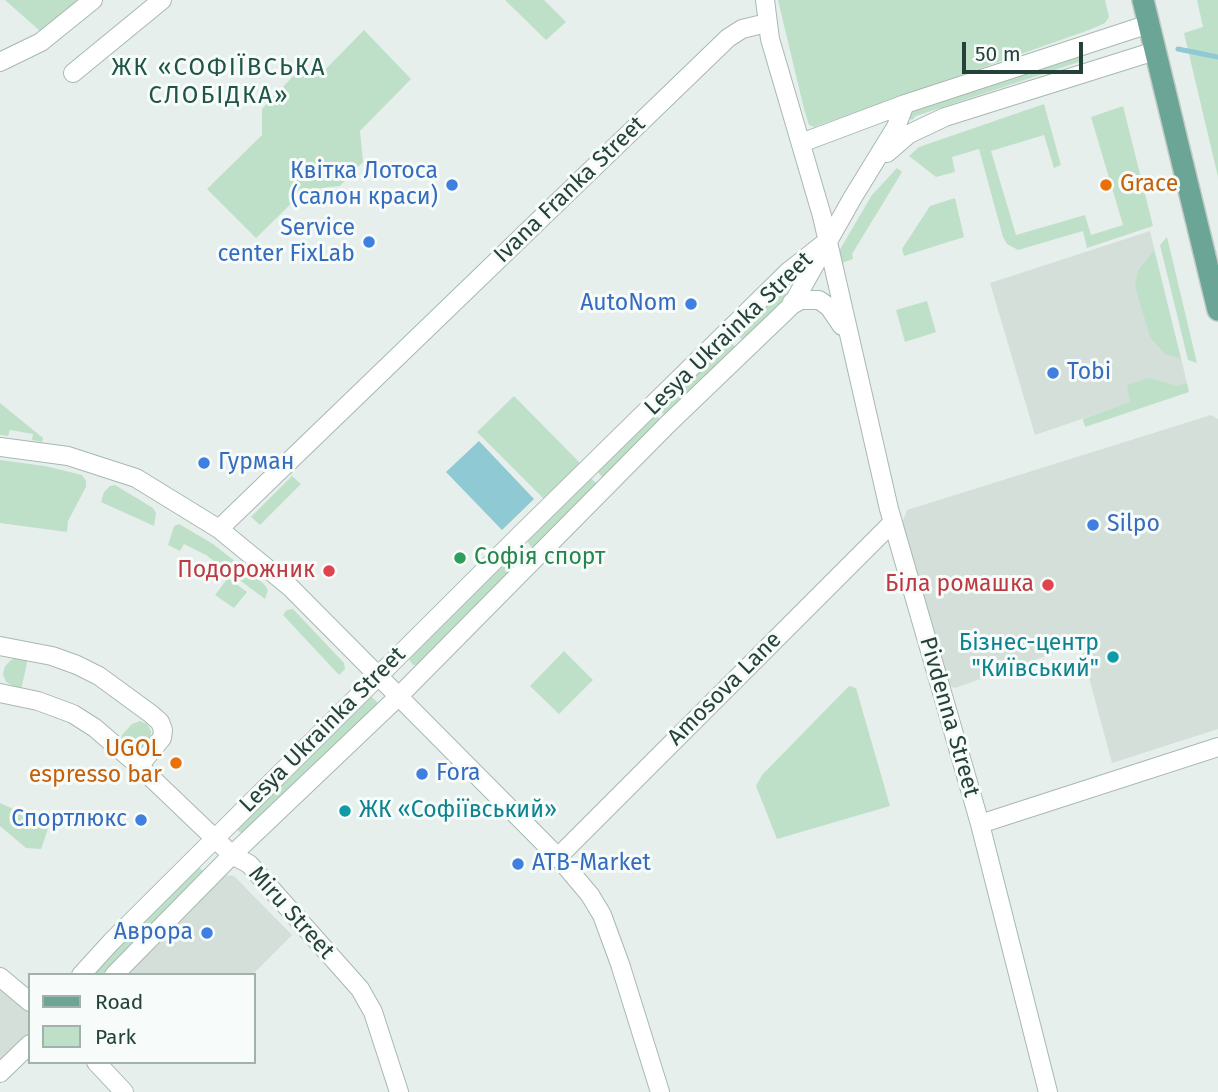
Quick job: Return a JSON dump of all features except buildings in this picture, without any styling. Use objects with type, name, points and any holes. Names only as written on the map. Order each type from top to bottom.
[{"type":"main road","points":[[1143,0],[1218,310]]},
{"type":"street","points":[[0,62],[41,42],[93,0]]},
{"type":"street","points":[[73,73],[162,0]]},
{"type":"street","points":[[765,0],[767,23],[828,241]]},
{"type":"street","name":"Ivana Franka Street","points":[[219,529],[729,38],[742,29],[767,23]]},
{"type":"street","points":[[801,143],[905,104],[1149,24]]},
{"type":"street","points":[[876,162],[909,134],[945,117],[1155,51]]},
{"type":"street","points":[[828,241],[896,127],[905,104]]},
{"type":"street","name":"Lesya Ukrainka Street","points":[[83,973],[519,536],[775,285],[828,241]]},
{"type":"street","name":"Lesya Ukrainka Street","points":[[116,973],[232,855],[398,697],[669,423],[792,305],[828,241]]},
{"type":"street","name":"Pivdenna Street","points":[[828,241],[849,342],[893,522],[980,824],[1048,1092]]},
{"type":"street","points":[[775,285],[790,289],[793,295],[792,305]]},
{"type":"street","name":"Pivdenna Street","points":[[792,305],[801,300],[818,300],[829,307],[849,342]]},
{"type":"street","points":[[0,447],[68,456],[136,478],[219,529],[290,587],[578,878],[602,915],[660,1092]]},
{"type":"street","name":"Amosova Lane","points":[[558,857],[893,522]]},
{"type":"street","points":[[519,536],[523,550],[537,556]]},
{"type":"street","points":[[0,646],[52,656],[77,665],[99,676],[152,714],[160,722],[162,737],[139,766]]},
{"type":"street","name":"Miru Street","points":[[0,693],[38,701],[74,714],[95,728],[232,855],[249,864],[360,989],[377,1022],[399,1092]]},
{"type":"street","points":[[980,824],[1218,747]]},
{"type":"street","points":[[0,978],[28,1000]]},
{"type":"street","points":[[0,1073],[28,1046]]},
{"type":"street","points":[[98,1064],[124,1092]]},
{"type":"shaded area","points":[[1150,231],[1187,383],[1035,435],[990,283]]},
{"type":"shaded area","points":[[1211,415],[1218,419],[1218,729],[1112,763],[1080,644],[955,688],[948,685],[902,523],[907,510]]},
{"type":"shaded area","points":[[226,875],[234,876],[292,935],[254,973],[124,972]]},
{"type":"shaded area","points":[[0,985],[28,1008],[28,1035],[0,1062]]},
{"type":"green space","points":[[5,0],[78,0],[40,31]]},
{"type":"green space","points":[[505,0],[544,0],[566,22],[546,40]]},
{"type":"green space","points":[[778,0],[1105,0],[1109,17],[1105,23],[1089,30],[814,127],[809,125],[804,109]]},
{"type":"green space","points":[[1197,0],[1218,0],[1218,177],[1184,33],[1203,27]]},
{"type":"green space","points":[[364,30],[411,79],[360,131],[363,162],[340,186],[305,190],[256,238],[207,189],[262,135],[262,109],[297,72],[318,77]]},
{"type":"green space","points":[[1080,53],[1082,61],[916,116],[912,120],[907,118],[908,113],[915,109]]},
{"type":"green space","points":[[1044,104],[1061,165],[1054,168],[1044,135],[991,151],[1016,235],[1085,215],[1091,235],[1123,225],[1091,117],[1123,106],[1153,226],[1087,248],[1083,231],[1018,250],[1007,244],[1003,237],[979,149],[952,157],[955,172],[936,177],[909,156],[919,147]]},
{"type":"green space","points":[[897,168],[902,172],[852,254],[853,259],[842,263],[839,251],[872,195]]},
{"type":"green space","points":[[955,198],[964,237],[904,256],[902,249],[930,206]]},
{"type":"green space","points":[[1167,237],[1197,363],[1188,360],[1160,245]]},
{"type":"green space","points":[[1154,250],[1181,359],[1165,354],[1150,337],[1135,286],[1138,271]]},
{"type":"green space","points":[[784,292],[786,303],[745,342],[736,334],[777,294]]},
{"type":"green space","points":[[927,301],[936,332],[905,342],[896,310]]},
{"type":"green space","points":[[729,341],[738,349],[668,418],[659,410]]},
{"type":"green space","points":[[1149,378],[1177,386],[1187,383],[1189,392],[1085,427],[1083,419],[1130,402],[1127,385]]},
{"type":"green space","points":[[514,396],[581,464],[545,500],[477,432]]},
{"type":"green space","points":[[0,403],[43,438],[42,442],[32,440],[33,434],[10,430],[8,436],[0,435]]},
{"type":"green space","points":[[655,414],[663,422],[604,479],[597,471]]},
{"type":"green space","points":[[0,460],[45,466],[82,475],[86,487],[68,521],[67,532],[0,523]]},
{"type":"green space","points":[[292,476],[301,484],[260,525],[251,517]]},
{"type":"green space","points":[[590,477],[598,485],[531,547],[526,539]]},
{"type":"green space","points":[[115,485],[153,508],[156,513],[154,526],[101,502],[104,492]]},
{"type":"green space","points":[[179,524],[213,544],[264,584],[268,590],[265,599],[206,555],[184,544],[180,551],[168,545],[174,526]]},
{"type":"green space","points":[[513,552],[521,560],[417,665],[413,665],[408,658]]},
{"type":"green space","points":[[228,578],[247,592],[234,608],[215,595]]},
{"type":"green space","points":[[293,609],[344,663],[345,669],[339,675],[283,615],[287,610]]},
{"type":"green space","points":[[564,651],[593,680],[559,714],[530,686]]},
{"type":"green space","points":[[19,657],[28,658],[21,690],[6,682],[3,674],[5,666]]},
{"type":"green space","points":[[849,686],[856,688],[890,806],[777,839],[756,786],[762,775]]},
{"type":"green space","points":[[370,695],[378,703],[243,834],[237,830],[237,825]]},
{"type":"green space","points":[[140,721],[147,724],[151,739],[141,750],[133,752],[122,743],[122,735],[132,724]]},
{"type":"green space","points":[[0,803],[50,823],[41,849],[26,848],[0,826]]},
{"type":"green space","points":[[196,865],[203,871],[104,973],[94,973]]},
{"type":"water","points":[[479,441],[534,499],[502,530],[446,472]]},
{"type":"waterway","points":[[1178,49],[1218,57]]},
{"type":"place","name":"Квітка Лотоса (салон краси)","points":[[452,185]]},
{"type":"place","name":"Grace","points":[[1106,185]]},
{"type":"place","name":"Service center FixLab","points":[[369,242]]},
{"type":"place","name":"AutoNom","points":[[691,304]]},
{"type":"place","name":"Tobi","points":[[1053,373]]},
{"type":"place","name":"Гурман","points":[[204,463]]},
{"type":"place","name":"Silpo","points":[[1093,525]]},
{"type":"place","name":"Софія спорт","points":[[460,558]]},
{"type":"place","name":"Подорожник","points":[[329,571]]},
{"type":"place","name":"Біла ромашка","points":[[1048,585]]},
{"type":"place","name":"Бізнес-центр \"Київський\"","points":[[1113,657]]},
{"type":"place","name":"UGOL espresso bar","points":[[176,763]]},
{"type":"place","name":"Fora","points":[[422,774]]},
{"type":"place","name":"ЖК «Софіївський»","points":[[345,811]]},
{"type":"place","name":"Спортлюкс","points":[[141,820]]},
{"type":"place","name":"ATB-Market","points":[[518,864]]},
{"type":"place","name":"Аврора","points":[[207,933]]},
{"type":"district","name":"ЖК «СОФІЇВСЬКА СЛОБІДКА»","points":[[219,82]]}]
